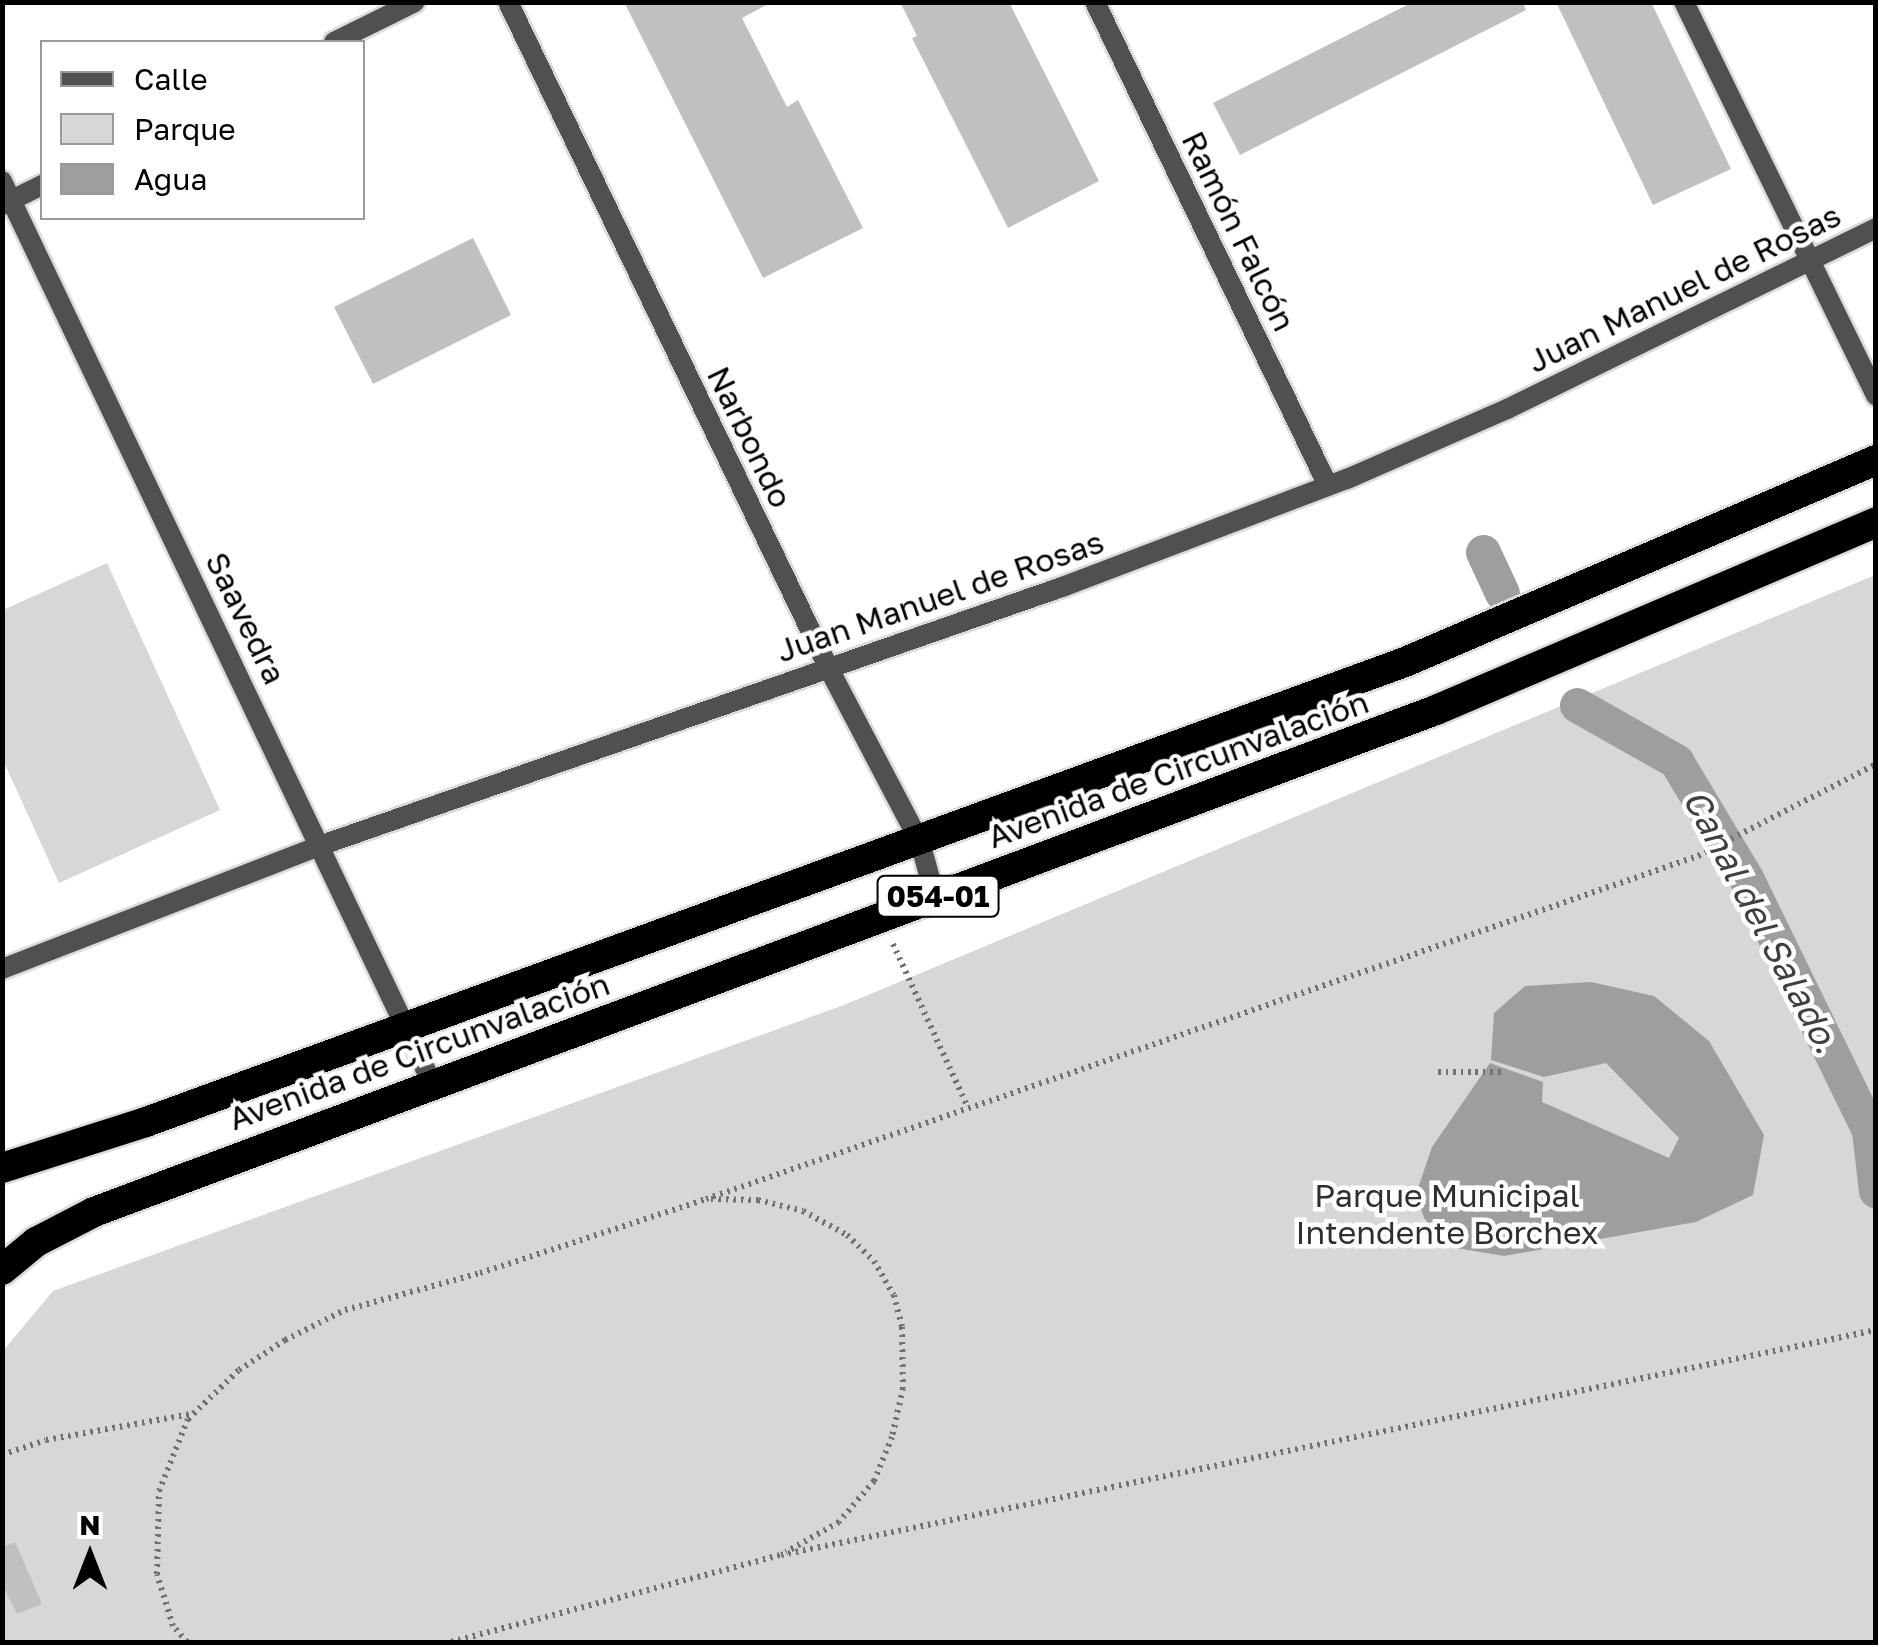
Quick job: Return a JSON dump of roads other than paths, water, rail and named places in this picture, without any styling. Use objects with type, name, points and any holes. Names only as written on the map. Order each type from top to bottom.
[{"type":"highway","name":"Avenida de Circunvalación","points":[[2,1168],[128,1129],[404,1024],[920,842],[1406,662],[1876,460]]},
{"type":"highway","name":"Avenida de Circunvalación","points":[[2,1270],[36,1242],[94,1212],[1436,710],[1876,522]]},
{"type":"street","points":[[338,40],[416,2]]},
{"type":"street","name":"Narbondo","points":[[508,2],[828,667],[920,842],[935,897]]},
{"type":"street","name":"Ramón Falcón","points":[[1095,2],[1328,486]]},
{"type":"street","points":[[1684,2],[1876,396]]},
{"type":"street","points":[[6,196],[40,186]]},
{"type":"street","name":"Saavedra","points":[[6,196],[322,845],[432,1083]]},
{"type":"street","name":"Juan Manuel de Rosas","points":[[2,969],[322,845],[1062,587],[1328,486],[1507,409],[1876,228]]},
{"type":"water","points":[[1591,982],[1654,996],[1709,1041],[1764,1135],[1753,1195],[1696,1222],[1504,1256],[1450,1247],[1424,1218],[1416,1194],[1432,1147],[1490,1063],[1543,1082],[1542,1102],[1669,1158],[1679,1138],[1606,1063],[1544,1077],[1491,1060],[1494,1013],[1525,986]]},
{"type":"waterway","name":"Canal del Salado.","points":[[1483,552],[1502,593]]},
{"type":"waterway","name":"Canal del Salado.","points":[[1577,705],[1676,761],[1746,878],[1869,1130],[1876,1191]]},
{"type":"park label","name":"Parque Municipal Intendente Borchex","points":[[1447,1214]]}]
